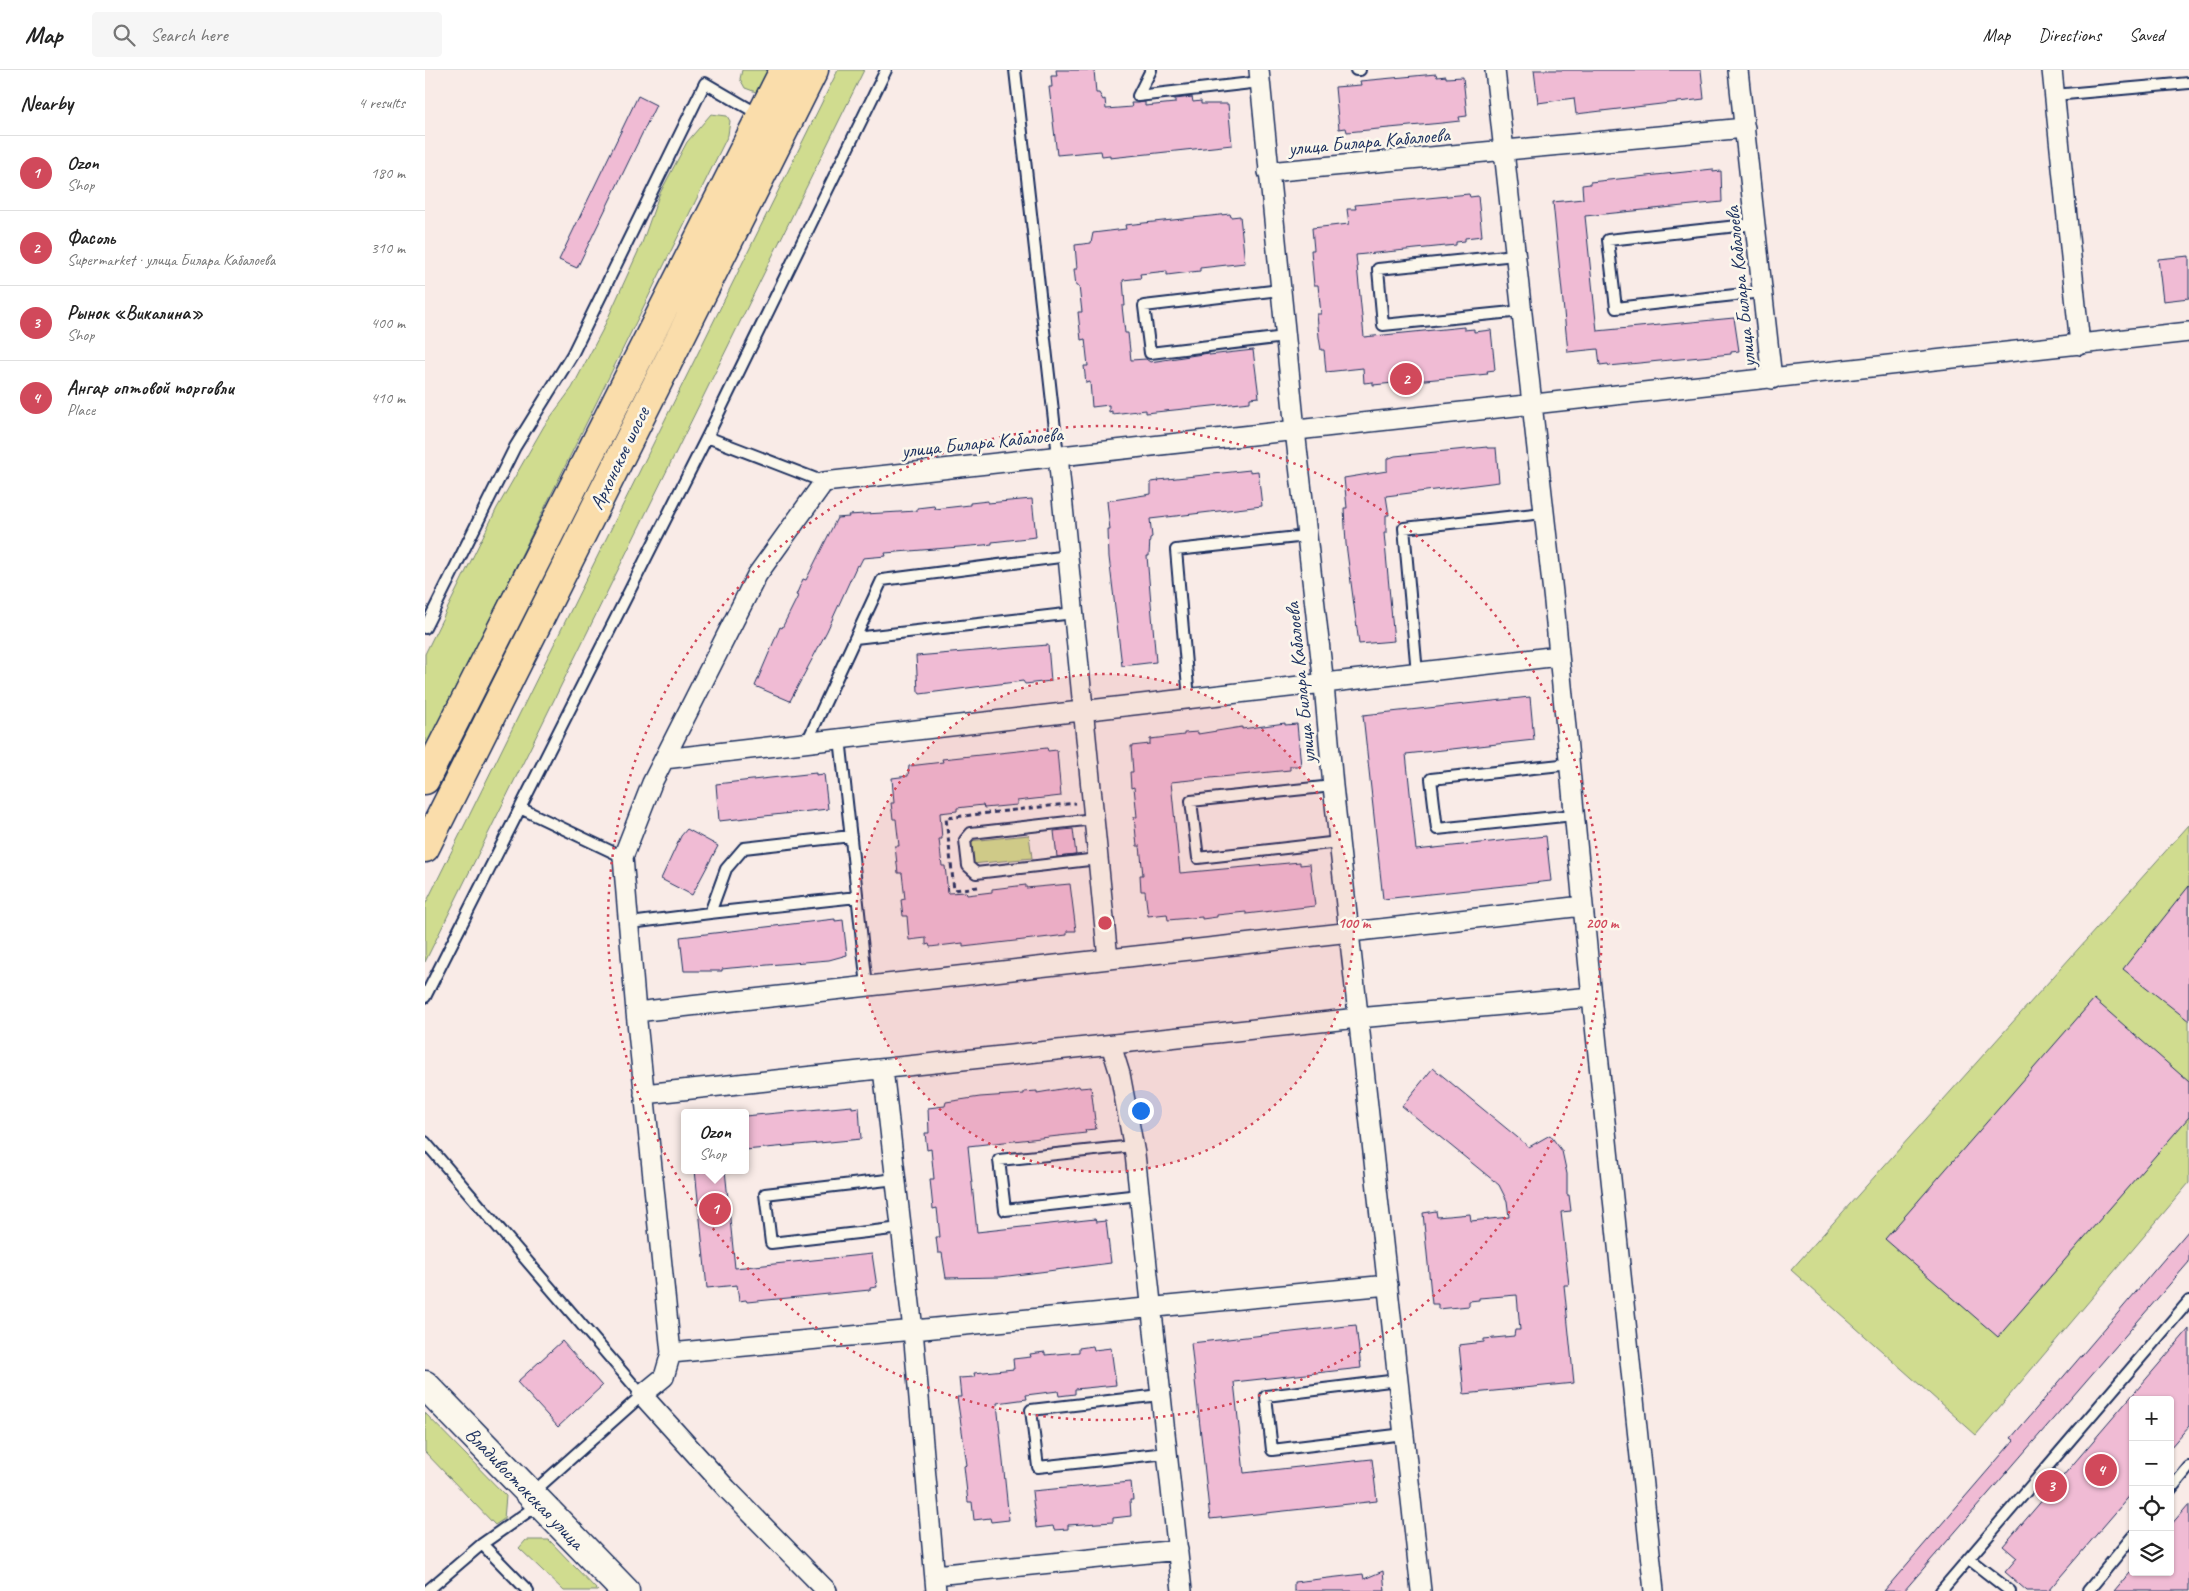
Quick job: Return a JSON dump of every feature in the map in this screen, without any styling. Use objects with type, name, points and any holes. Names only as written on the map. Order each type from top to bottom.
[{"type":"highway","name":"Архонское шоссе","points":[[425,780],[784,70]]},
{"type":"highway","name":"Архонское шоссе","points":[[425,848],[814,70]]},
{"type":"main road","name":"Владивостокская улица","points":[[425,1385],[625,1591]]},
{"type":"street","points":[[1495,70],[1559,656],[1592,997],[1654,1591]]},
{"type":"street","name":"улица Билара Кабалоева","points":[[824,482],[1772,379],[1738,70]]},
{"type":"street","points":[[2052,70],[2080,345]]},
{"type":"street","name":"улица Билара Кабалоева","points":[[1259,76],[1285,337],[1324,685],[1333,786],[1421,1591]]},
{"type":"street","name":"улица Билара Кабалоева","points":[[1268,172],[1503,152],[1745,128]]},
{"type":"street","points":[[1772,379],[2189,332]]},
{"type":"street","points":[[1058,456],[1108,959]]},
{"type":"street","points":[[824,482],[757,575],[651,783],[623,857],[636,1012],[671,1353],[664,1377],[642,1395],[727,1489],[827,1591]]},
{"type":"street","points":[[664,759],[1083,710],[1324,685],[1559,656]]},
{"type":"street","points":[[636,1012],[1583,906]]},
{"type":"street","points":[[644,1094],[1358,1018],[1592,997]]},
{"type":"street","points":[[1111,1045],[1120,1074],[1133,1146],[1182,1591]]},
{"type":"street","points":[[883,1069],[913,1330],[935,1583],[1178,1550]]},
{"type":"street","points":[[671,1353],[1388,1285]]},
{"type":"lane","points":[[425,997],[707,437],[886,70]]},
{"type":"lane","points":[[1015,70],[1058,456]]},
{"type":"lane","points":[[1151,70],[1138,96],[1259,76]]},
{"type":"lane","points":[[425,628],[515,447],[572,355],[705,83],[761,116]]},
{"type":"lane","points":[[2054,95],[2189,83]]},
{"type":"lane","points":[[1756,224],[1608,240],[1616,308],[1763,292]]},
{"type":"lane","points":[[1515,255],[1378,269],[1383,325],[1522,311]]},
{"type":"lane","points":[[1280,290],[1144,306],[1150,353],[1285,337]]},
{"type":"lane","points":[[707,437],[824,482]]},
{"type":"lane","points":[[1417,673],[1404,528],[1544,513]]},
{"type":"lane","points":[[1189,699],[1176,550],[1307,536]]},
{"type":"lane","points":[[807,742],[882,580],[1068,556]]},
{"type":"lane","points":[[855,638],[1074,613]]},
{"type":"lane","points":[[840,738],[867,986]]},
{"type":"lane","points":[[1570,764],[1431,779],[1437,829],[1574,815]]},
{"type":"lane","points":[[1333,786],[1191,801],[1198,858],[1339,842]]},
{"type":"lane","points":[[519,808],[623,857]]},
{"type":"lane","points":[[1094,819],[971,833],[965,840],[968,866],[976,872],[1098,859]]},
{"type":"lane","points":[[710,912],[727,870],[745,848],[851,836]]},
{"type":"lane","points":[[629,923],[710,912],[857,897]]},
{"type":"lane","points":[[425,1142],[642,1395],[535,1499],[427,1591]]},
{"type":"lane","points":[[1133,1146],[999,1160],[1005,1210],[1139,1195]]},
{"type":"lane","points":[[896,1179],[765,1194],[771,1243],[901,1228]]},
{"type":"lane","points":[[1941,1591],[2189,1300]]},
{"type":"lane","points":[[1398,1380],[1266,1396],[1272,1450],[1404,1434]]},
{"type":"lane","points":[[1160,1395],[1031,1410],[1038,1467],[1167,1453]]},
{"type":"lane","points":[[2173,1486],[2189,1467]]},
{"type":"lane","points":[[2088,1591],[2129,1541]]},
{"type":"lane","points":[[482,1544],[528,1591]]},
{"type":"lane","points":[[1969,1559],[2010,1591]]},
{"type":"path","points":[[983,887],[954,890],[946,818],[1075,803]]},
{"type":"green space","points":[[742,70],[770,70],[756,92],[745,88],[740,79]]},
{"type":"green space","points":[[838,70],[864,70],[425,962],[425,905]]},
{"type":"green space","points":[[711,114],[727,116],[730,121],[728,135],[425,751],[425,654],[497,508],[544,426],[572,388],[602,331],[642,243],[659,195],[687,142]]},
{"type":"green space","points":[[2189,825],[2189,1183],[1976,1435],[1791,1270]]},
{"type":"green space","points":[[1029,835],[1032,858],[972,864],[969,841]]},
{"type":"green space","points":[[425,1413],[506,1496],[504,1519],[495,1525],[425,1452]]},
{"type":"green space","points":[[526,1540],[549,1540],[598,1591],[564,1591],[519,1548]]},
{"type":"building","points":[[1056,70],[1094,70],[1096,93],[1099,93],[1103,100],[1105,99],[1106,109],[1132,107],[1131,103],[1145,102],[1145,106],[1175,103],[1175,99],[1192,97],[1193,102],[1201,101],[1201,104],[1228,104],[1232,145],[1110,158],[1110,155],[1102,156],[1101,151],[1057,155],[1049,87],[1052,87],[1051,76],[1057,76]]},
{"type":"building","points":[[1534,70],[1701,70],[1704,99],[1576,114],[1574,98],[1538,103]]},
{"type":"building","points":[[1436,74],[1437,77],[1446,76],[1446,78],[1463,77],[1467,116],[1459,117],[1460,121],[1347,132],[1346,128],[1339,129],[1335,87],[1361,85],[1360,81]]},
{"type":"building","points":[[638,96],[656,105],[577,268],[559,260]]},
{"type":"building","points":[[1713,169],[1713,172],[1721,171],[1722,202],[1585,216],[1597,331],[1734,318],[1739,351],[1731,352],[1731,354],[1609,366],[1608,364],[1600,365],[1598,349],[1568,352],[1553,202],[1583,199],[1582,185],[1590,184],[1590,182]]},
{"type":"building","points":[[1469,194],[1470,197],[1478,196],[1482,236],[1465,238],[1465,241],[1456,242],[1456,245],[1356,255],[1364,337],[1464,327],[1464,330],[1474,329],[1474,332],[1491,330],[1495,370],[1487,371],[1488,374],[1373,385],[1373,382],[1364,383],[1363,368],[1326,372],[1324,350],[1321,350],[1319,337],[1317,314],[1321,314],[1318,285],[1314,285],[1311,250],[1314,250],[1312,228],[1349,224],[1347,209],[1356,209],[1355,205]]},
{"type":"building","points":[[1230,214],[1231,217],[1240,216],[1245,263],[1200,268],[1200,271],[1167,275],[1167,271],[1140,274],[1141,278],[1123,280],[1125,306],[1122,306],[1125,333],[1128,333],[1131,360],[1146,359],[1150,362],[1209,353],[1209,355],[1253,350],[1259,397],[1250,398],[1250,402],[1146,413],[1146,410],[1112,414],[1112,411],[1109,412],[1109,405],[1092,407],[1090,382],[1086,383],[1084,366],[1088,366],[1085,339],[1081,340],[1078,312],[1082,312],[1079,286],[1076,286],[1074,269],[1077,269],[1075,245],[1091,243],[1093,233],[1126,229],[1125,225]]},
{"type":"building","points":[[2189,256],[2189,298],[2163,301],[2158,259]]},
{"type":"building","points":[[1487,447],[1496,448],[1499,482],[1386,496],[1389,515],[1386,515],[1386,533],[1384,533],[1394,641],[1359,644],[1346,544],[1344,508],[1347,508],[1344,478],[1387,471],[1387,459],[1395,456]]},
{"type":"building","points":[[1250,470],[1250,472],[1258,471],[1262,506],[1150,519],[1152,537],[1150,538],[1149,556],[1147,556],[1156,662],[1122,666],[1109,557],[1108,530],[1110,530],[1107,501],[1151,494],[1151,482],[1158,480]]},
{"type":"building","points":[[1032,499],[1036,537],[992,542],[992,544],[984,545],[885,553],[886,556],[863,558],[859,566],[857,565],[827,631],[790,701],[755,686],[780,627],[782,628],[798,596],[796,595],[803,579],[806,580],[837,518],[849,517],[848,515],[917,511],[917,508],[934,506],[935,509],[988,501],[988,503]]},
{"type":"building","points":[[1048,645],[1051,681],[1025,684],[1023,681],[920,694],[918,691],[916,656]]},
{"type":"building","points":[[1530,697],[1534,740],[1406,754],[1416,850],[1546,836],[1551,881],[1383,899],[1363,715]]},
{"type":"building","points":[[1285,723],[1285,725],[1297,724],[1301,766],[1290,766],[1290,770],[1171,782],[1180,873],[1300,862],[1300,865],[1310,864],[1315,906],[1246,914],[1246,912],[1217,915],[1217,917],[1202,919],[1202,917],[1168,920],[1167,914],[1148,916],[1145,891],[1141,891],[1140,875],[1143,875],[1134,817],[1137,817],[1134,787],[1131,788],[1130,772],[1133,772],[1131,746],[1150,744],[1150,739],[1184,735],[1184,733],[1198,732],[1198,734]]},
{"type":"building","points":[[1047,748],[1048,751],[1057,750],[1061,796],[1017,801],[1017,805],[984,808],[983,805],[957,808],[957,811],[940,813],[942,839],[939,839],[942,866],[945,866],[948,893],[966,892],[967,895],[992,892],[992,889],[1026,885],[1026,888],[1070,884],[1076,931],[1067,931],[1067,935],[963,947],[963,943],[930,947],[929,944],[926,945],[926,938],[909,940],[907,916],[903,916],[901,900],[905,899],[902,873],[898,873],[895,846],[899,846],[896,819],[893,819],[891,803],[894,803],[892,778],[908,776],[909,766],[943,762],[942,759]]},
{"type":"building","points":[[816,773],[816,775],[824,774],[828,809],[719,821],[716,784]]},
{"type":"building","points":[[687,829],[718,846],[692,895],[661,879],[681,836]]},
{"type":"building","points":[[1073,829],[1076,855],[1057,857],[1054,831]]},
{"type":"building","points":[[2189,886],[2189,1021],[2123,969]]},
{"type":"building","points":[[835,919],[835,921],[843,920],[847,955],[829,960],[731,968],[722,969],[722,971],[684,971],[680,937]]},
{"type":"building","points":[[2094,999],[2189,1082],[2189,1117],[1998,1337],[1885,1239]]},
{"type":"building","points":[[1433,1068],[1529,1147],[1550,1135],[1562,1151],[1567,1174],[1567,1195],[1569,1195],[1571,1211],[1561,1212],[1569,1285],[1564,1285],[1574,1383],[1464,1394],[1459,1345],[1484,1342],[1484,1339],[1514,1336],[1515,1330],[1520,1330],[1517,1295],[1479,1298],[1479,1300],[1469,1301],[1469,1306],[1438,1309],[1438,1304],[1432,1304],[1423,1213],[1436,1211],[1437,1217],[1470,1214],[1471,1221],[1509,1217],[1507,1201],[1499,1185],[1402,1106]]},
{"type":"building","points":[[1079,1086],[1080,1088],[1091,1087],[1096,1129],[1085,1130],[1086,1133],[968,1146],[977,1232],[1095,1219],[1096,1222],[1106,1221],[1111,1263],[1000,1277],[946,1278],[942,1253],[938,1253],[936,1237],[940,1237],[937,1208],[933,1209],[930,1179],[934,1179],[931,1149],[927,1150],[925,1133],[929,1133],[928,1108],[945,1106],[946,1102],[980,1097],[1024,1094],[1024,1092],[1037,1091],[1037,1093]]},
{"type":"building","points":[[852,1106],[852,1108],[859,1107],[861,1139],[749,1150],[749,1116]]},
{"type":"building","points":[[695,1174],[725,1174],[735,1268],[872,1254],[877,1287],[870,1288],[870,1290],[747,1302],[746,1300],[739,1301],[737,1285],[707,1288]]},
{"type":"building","points":[[2189,1230],[2189,1262],[1904,1591],[1884,1591],[2014,1440],[2011,1438]]},
{"type":"building","points":[[1356,1325],[1361,1368],[1234,1382],[1244,1473],[1372,1459],[1377,1501],[1210,1519],[1191,1343]]},
{"type":"building","points":[[2189,1329],[2189,1426],[2174,1443],[2174,1396],[2132,1396]]},
{"type":"building","points":[[562,1341],[602,1386],[558,1427],[517,1382]]},
{"type":"building","points":[[1093,1346],[1094,1350],[1111,1348],[1116,1385],[1075,1389],[1075,1394],[1059,1396],[1058,1391],[1026,1395],[1027,1399],[997,1403],[1009,1520],[991,1522],[990,1518],[974,1520],[972,1502],[968,1502],[964,1466],[967,1465],[957,1397],[961,1397],[959,1378],[975,1377],[974,1373],[1014,1369],[1013,1359],[1031,1357],[1030,1354],[1045,1352],[1045,1355],[1079,1352],[1079,1348]]},
{"type":"building","points":[[2129,1399],[2129,1497],[2048,1591],[2027,1591],[2005,1572],[2017,1558],[2003,1546]]},
{"type":"building","points":[[1131,1482],[1133,1500],[1130,1500],[1131,1516],[1113,1518],[1113,1522],[1068,1525],[1068,1529],[1054,1530],[1053,1526],[1036,1528],[1032,1491]]},
{"type":"building","points":[[2189,1504],[2189,1591],[2114,1591],[2129,1573],[2129,1576],[2174,1576],[2174,1521]]},
{"type":"building","points":[[1383,1571],[1385,1591],[1294,1591],[1294,1582],[1363,1574],[1364,1579]]},
{"type":"place","name":"Фасоль","points":[[1406,379]]},
{"type":"place","name":"Ozon","points":[[715,1209]]},
{"type":"place","name":"Ангар оптовой торговли","points":[[2101,1470]]},
{"type":"place","name":"Рынок «Викалина»","points":[[2051,1486]]}]
